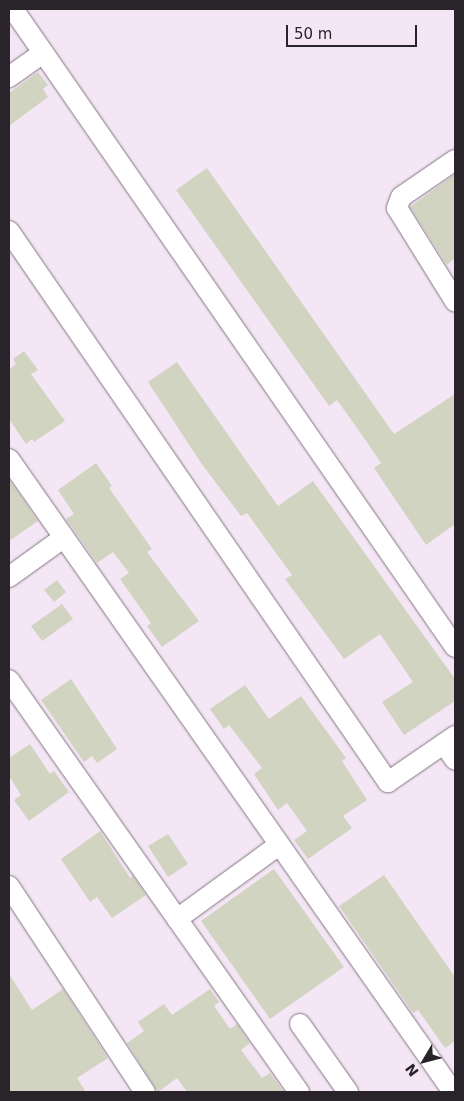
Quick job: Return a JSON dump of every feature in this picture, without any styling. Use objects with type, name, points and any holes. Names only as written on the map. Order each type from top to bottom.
[{"type":"street","points":[[13,9],[455,647]]},
{"type":"street","points":[[9,77],[43,53]]},
{"type":"street","points":[[455,160],[401,197],[397,208],[401,219],[455,301]]},
{"type":"street","points":[[9,231],[388,782],[450,740],[455,760]]},
{"type":"street","points":[[9,459],[453,1092]]},
{"type":"street","points":[[9,577],[63,538]]},
{"type":"street","points":[[9,680],[299,1092]]},
{"type":"street","points":[[177,919],[279,845]]},
{"type":"street","points":[[9,886],[145,1092]]},
{"type":"street","points":[[300,1024],[348,1092]]},
{"type":"building","points":[[38,72],[48,85],[43,89],[48,97],[9,126],[9,93]]},
{"type":"building","points":[[207,168],[394,434],[455,394],[455,524],[426,545],[374,468],[381,463],[362,435],[337,400],[329,406],[176,190]]},
{"type":"building","points":[[455,174],[455,258],[447,265],[410,207]]},
{"type":"building","points":[[24,351],[38,370],[31,374],[65,421],[34,442],[32,439],[26,444],[9,419],[9,370],[16,364],[13,359]]},
{"type":"building","points":[[177,362],[278,506],[313,481],[455,679],[455,701],[404,735],[382,702],[413,682],[380,634],[344,659],[285,579],[292,575],[247,513],[241,516],[201,463],[148,382]]},
{"type":"building","points":[[96,463],[112,486],[109,488],[152,549],[147,552],[199,621],[162,647],[147,626],[151,623],[120,579],[129,573],[113,552],[97,563],[66,519],[74,514],[58,490]]},
{"type":"building","points":[[9,479],[38,521],[9,541]]},
{"type":"building","points":[[57,580],[66,592],[54,602],[44,590]]},
{"type":"building","points":[[62,604],[73,619],[42,641],[31,626]]},
{"type":"building","points":[[71,679],[117,749],[97,763],[92,756],[84,762],[41,700]]},
{"type":"building","points":[[245,685],[269,719],[301,696],[346,758],[342,761],[367,800],[343,816],[352,828],[308,859],[294,840],[307,831],[287,803],[278,810],[254,774],[262,768],[229,725],[224,729],[210,709]]},
{"type":"building","points":[[30,744],[50,774],[54,771],[69,792],[29,821],[14,800],[21,795],[9,776],[9,758]]},
{"type":"building","points":[[100,831],[130,878],[133,876],[146,895],[112,918],[97,897],[90,902],[61,859]]},
{"type":"building","points":[[168,834],[188,864],[168,877],[148,846]]},
{"type":"building","points":[[274,869],[344,967],[270,1019],[201,921]]},
{"type":"building","points":[[384,875],[455,977],[455,1041],[445,1048],[418,1010],[413,1013],[339,906]]},
{"type":"building","points":[[9,974],[32,1010],[63,989],[108,1058],[77,1078],[86,1092],[9,1092]]},
{"type":"building","points":[[210,989],[219,1002],[214,1006],[230,1029],[237,1024],[250,1043],[241,1050],[262,1078],[270,1073],[284,1092],[187,1092],[177,1078],[158,1092],[127,1043],[144,1031],[138,1022],[164,1004],[172,1015]]}]
